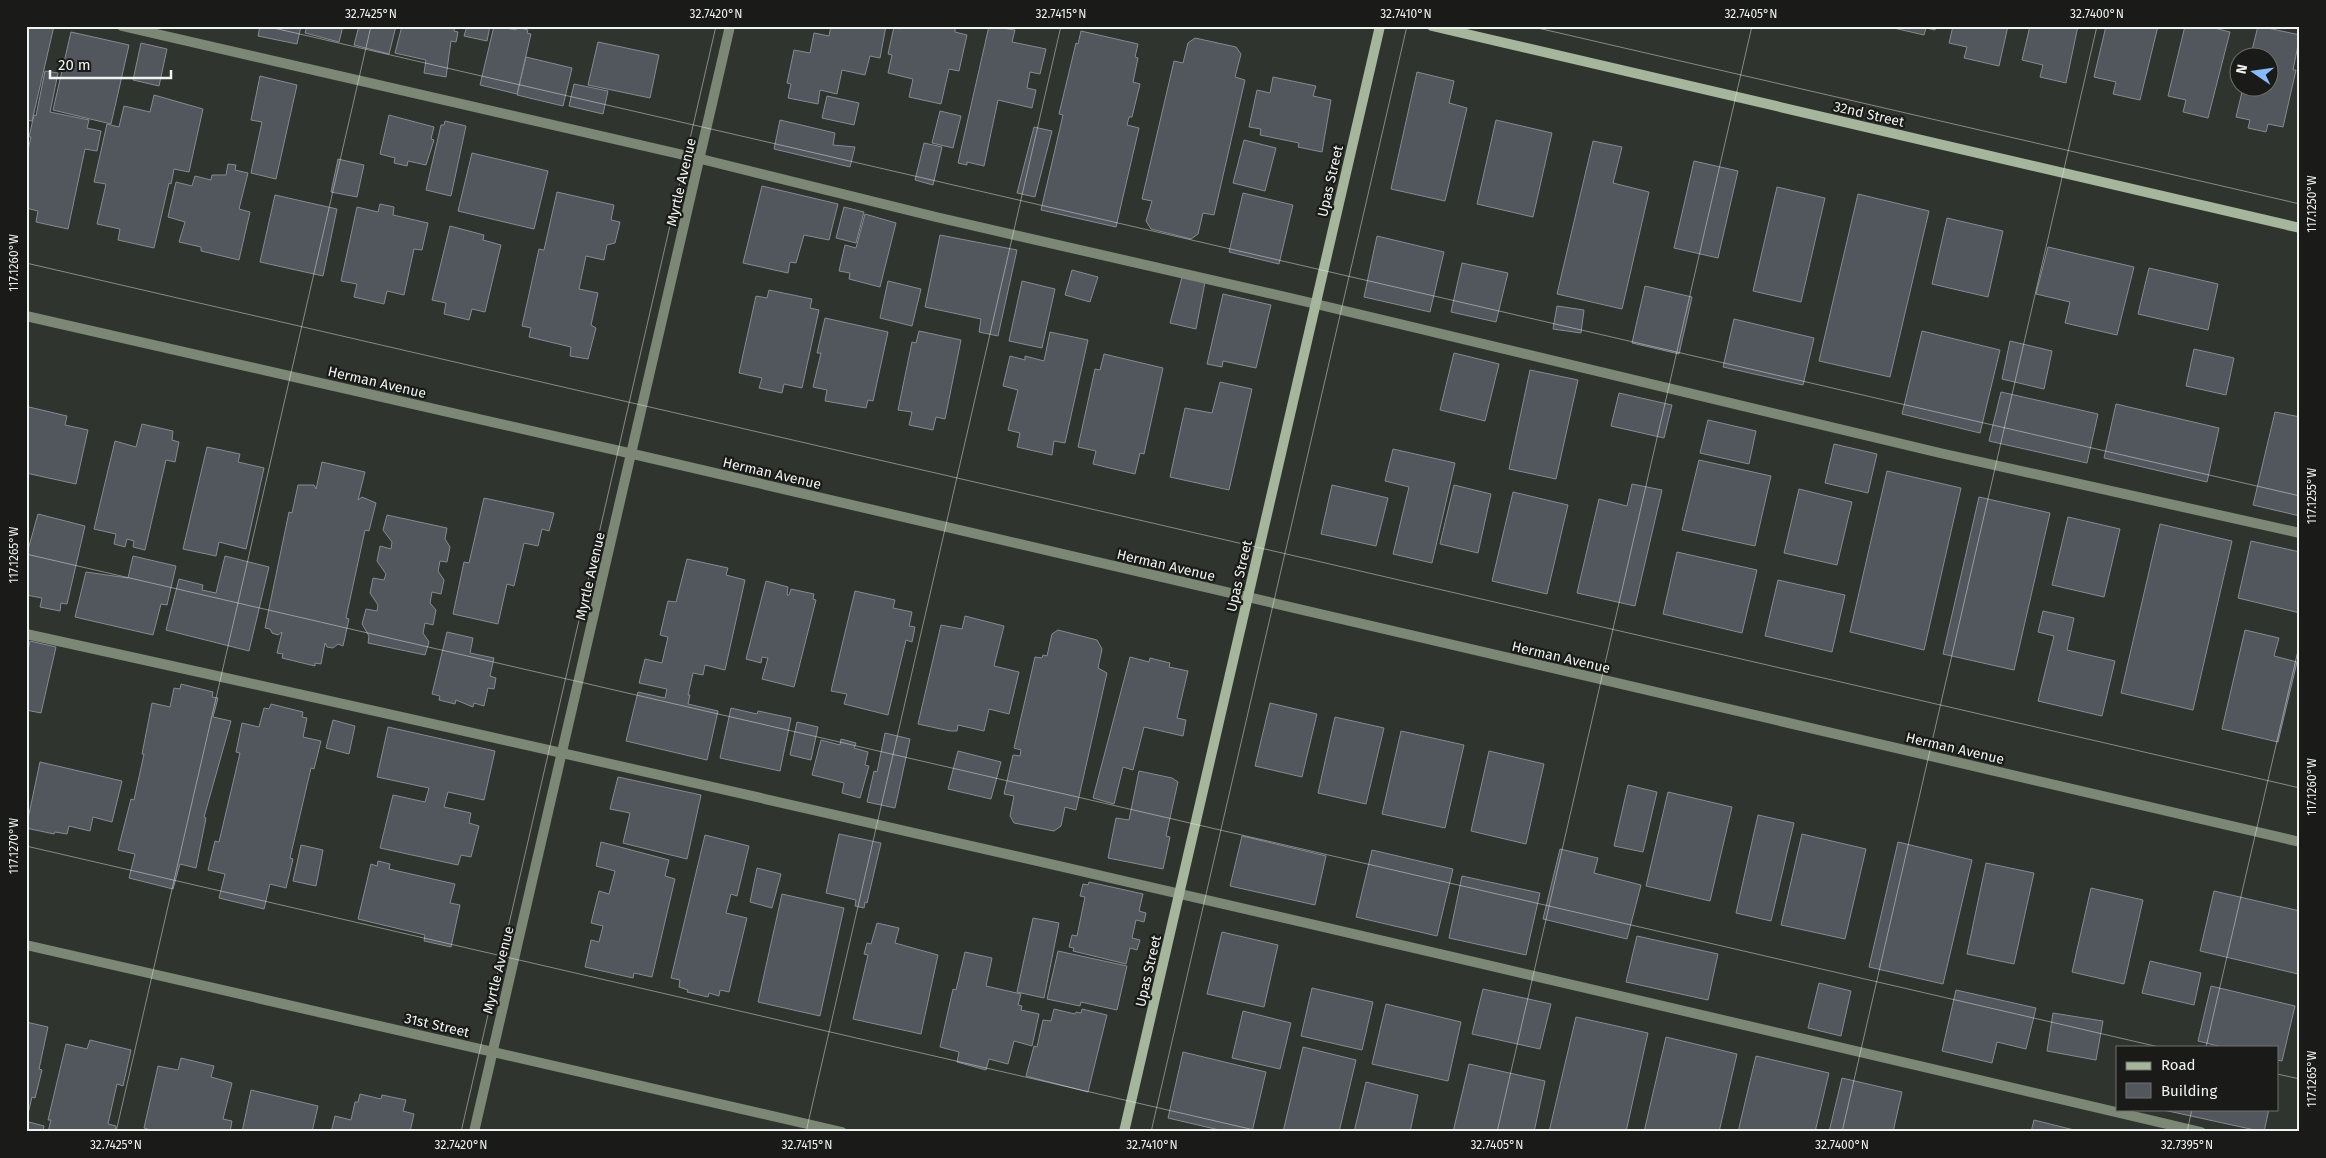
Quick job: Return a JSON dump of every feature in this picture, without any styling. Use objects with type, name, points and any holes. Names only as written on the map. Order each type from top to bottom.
[{"type":"street","points":[[122,26],[701,159],[936,217],[1316,304],[1950,455],[2300,533]]},
{"type":"street","name":"Myrtle Avenue","points":[[474,1132],[633,454],[730,26]]},
{"type":"street","name":"Upas Street","points":[[1124,1132],[1380,26]]},
{"type":"street","name":"32nd Street","points":[[1432,26],[2300,228]]},
{"type":"street","name":"Herman Avenue","points":[[26,316],[633,454],[2300,842]]},
{"type":"street","points":[[26,634],[564,752],[1180,892],[2201,1132]]},
{"type":"street","name":"31st Street","points":[[26,945],[842,1132]]},
{"type":"building","points":[[26,26],[54,26],[32,121],[26,120]]},
{"type":"building","points":[[260,26],[301,26],[297,44],[258,36]]},
{"type":"building","points":[[307,26],[343,26],[339,42],[305,33]]},
{"type":"building","points":[[359,26],[396,26],[389,54],[354,45]]},
{"type":"building","points":[[402,26],[455,26],[454,31],[458,32],[456,42],[451,41],[446,77],[424,73],[426,60],[395,53]]},
{"type":"building","points":[[467,26],[490,26],[487,41],[464,36]]},
{"type":"building","points":[[494,26],[516,30],[517,27],[528,30],[527,33],[531,34],[517,94],[480,85]]},
{"type":"building","points":[[831,26],[886,26],[880,58],[870,56],[865,75],[842,70],[837,94],[820,90],[818,104],[788,98],[791,84],[787,83],[794,50],[810,53],[814,33],[829,36]]},
{"type":"building","points":[[902,26],[955,26],[955,32],[967,35],[959,71],[949,69],[941,104],[909,97],[913,79],[888,73],[892,55],[888,54],[894,27],[901,29]]},
{"type":"building","points":[[989,26],[1015,30],[1012,42],[1046,49],[1040,74],[1030,72],[1027,88],[1036,90],[1032,108],[998,100],[984,166],[967,162],[967,165],[958,163]]},
{"type":"building","points":[[1885,26],[1936,26],[1935,30],[1926,28],[1924,35]]},
{"type":"building","points":[[1953,26],[2008,26],[1999,66],[1964,58],[1967,47],[1949,43]]},
{"type":"building","points":[[2030,26],[2078,26],[2066,83],[2040,77],[2043,65],[2022,60]]},
{"type":"building","points":[[2106,26],[2158,26],[2140,100],[2113,94],[2116,82],[2094,77]]},
{"type":"building","points":[[2185,26],[2214,26],[2214,28],[2230,32],[2208,118],[2183,112],[2186,100],[2168,96]]},
{"type":"building","points":[[2258,26],[2300,35],[2293,70],[2296,70],[2283,127],[2268,124],[2266,132],[2248,128],[2250,120],[2236,117],[2241,98],[2278,98],[2278,48],[2252,48]]},
{"type":"building","points":[[1081,31],[1138,44],[1135,57],[1138,58],[1133,82],[1140,84],[1132,117],[1129,117],[1127,125],[1139,128],[1116,227],[1041,210],[1063,115],[1059,114],[1076,43],[1078,44]]},
{"type":"building","points":[[71,32],[129,45],[111,124],[53,110]]},
{"type":"building","points":[[1195,38],[1236,47],[1241,54],[1235,77],[1245,80],[1214,215],[1203,213],[1198,234],[1191,239],[1151,229],[1146,221],[1152,201],[1142,199],[1174,61],[1183,63],[1188,43]]},
{"type":"building","points":[[598,42],[659,55],[650,98],[588,85]]},
{"type":"building","points":[[141,43],[167,49],[159,86],[133,80]]},
{"type":"building","points":[[526,57],[572,68],[563,106],[517,95]]},
{"type":"building","points":[[45,71],[58,73],[50,112],[89,120],[87,128],[101,131],[97,151],[85,149],[68,229],[36,222],[38,211],[26,208],[26,159],[31,137],[29,137],[34,115],[36,116]]},
{"type":"building","points":[[1417,72],[1454,81],[1449,103],[1467,108],[1445,201],[1391,189]]},
{"type":"building","points":[[260,76],[297,85],[276,179],[251,173],[262,122],[251,120]]},
{"type":"building","points":[[1273,77],[1316,86],[1313,96],[1331,100],[1322,152],[1298,147],[1299,143],[1260,135],[1261,129],[1249,127],[1257,90],[1270,93]]},
{"type":"building","points":[[574,84],[608,91],[603,114],[569,106]]},
{"type":"building","points":[[154,95],[203,109],[189,172],[174,169],[154,248],[118,240],[120,229],[97,224],[106,184],[94,182],[107,124],[119,127],[124,106],[150,112]]},
{"type":"building","points":[[827,96],[859,103],[854,125],[822,118]]},
{"type":"building","points":[[940,111],[961,116],[953,148],[932,143]]},
{"type":"building","points":[[389,115],[434,127],[431,139],[434,140],[426,165],[408,161],[407,166],[394,163],[395,158],[380,154]]},
{"type":"building","points":[[780,120],[835,133],[833,145],[855,147],[850,167],[774,149]]},
{"type":"building","points":[[1496,120],[1552,133],[1533,217],[1477,204]]},
{"type":"building","points":[[445,121],[466,126],[451,196],[426,190],[441,125],[444,125]]},
{"type":"building","points":[[1034,127],[1052,131],[1035,197],[1017,193]]},
{"type":"building","points":[[1244,140],[1276,148],[1265,191],[1233,183]]},
{"type":"building","points":[[1593,141],[1622,147],[1613,183],[1649,192],[1622,309],[1557,294]]},
{"type":"building","points":[[924,143],[942,147],[933,185],[915,180]]},
{"type":"building","points":[[472,153],[548,171],[534,229],[458,211]]},
{"type":"building","points":[[338,159],[364,165],[357,197],[331,192]]},
{"type":"building","points":[[1694,161],[1738,171],[1718,258],[1674,248]]},
{"type":"building","points":[[228,164],[236,165],[235,170],[248,173],[239,209],[250,212],[239,260],[201,251],[201,247],[179,242],[185,222],[168,217],[176,182],[192,186],[195,176],[211,180],[212,175],[226,175]]},
{"type":"building","points":[[762,186],[838,204],[829,240],[804,235],[796,263],[790,262],[788,273],[743,263]]},
{"type":"building","points":[[1777,187],[1825,198],[1801,302],[1753,291]]},
{"type":"building","points":[[557,192],[614,205],[611,220],[620,222],[615,243],[607,245],[604,260],[586,256],[579,289],[598,293],[591,325],[596,328],[588,359],[570,356],[571,347],[529,337],[531,328],[522,326],[539,249],[544,250]]},
{"type":"building","points":[[1243,193],[1293,205],[1279,264],[1229,252]]},
{"type":"building","points":[[1858,194],[1929,211],[1890,377],[1819,361]]},
{"type":"building","points":[[275,195],[337,209],[323,276],[260,262]]},
{"type":"building","points":[[380,204],[394,207],[393,215],[428,223],[422,250],[414,249],[404,295],[387,291],[384,304],[354,297],[357,284],[341,281],[357,207],[378,212]]},
{"type":"building","points":[[844,207],[864,212],[856,243],[836,238]]},
{"type":"building","points":[[865,214],[896,223],[880,287],[849,279],[850,273],[839,271],[845,245],[856,248]]},
{"type":"building","points":[[1947,218],[2003,231],[1988,297],[1932,284]]},
{"type":"building","points":[[450,226],[484,235],[483,240],[501,245],[485,312],[472,309],[469,320],[444,314],[446,303],[432,300]]},
{"type":"building","points":[[940,235],[1017,250],[998,336],[979,332],[981,319],[925,307]]},
{"type":"building","points":[[1377,236],[1444,252],[1430,312],[1364,297]]},
{"type":"building","points":[[2048,247],[2134,267],[2117,335],[2065,323],[2070,302],[2036,294]]},
{"type":"building","points":[[1462,263],[1508,273],[1496,322],[1451,312]]},
{"type":"building","points":[[2149,268],[2218,284],[2208,330],[2138,314]]},
{"type":"building","points":[[1072,270],[1098,277],[1090,302],[1065,295]]},
{"type":"building","points":[[1182,277],[1205,282],[1196,329],[1170,323]]},
{"type":"building","points":[[888,281],[921,289],[912,326],[880,318]]},
{"type":"building","points":[[1022,281],[1055,289],[1042,348],[1009,341]]},
{"type":"building","points":[[1645,286],[1692,297],[1679,354],[1632,343]]},
{"type":"building","points":[[769,290],[812,299],[810,308],[819,310],[802,388],[784,384],[782,393],[759,388],[762,378],[739,373],[756,296],[767,298]]},
{"type":"building","points":[[1223,294],[1271,305],[1256,368],[1223,361],[1222,367],[1207,364]]},
{"type":"building","points":[[1557,306],[1584,310],[1581,333],[1553,329]]},
{"type":"building","points":[[825,318],[888,332],[873,401],[868,400],[866,408],[825,401],[827,390],[813,387],[821,353],[817,353]]},
{"type":"building","points":[[1734,319],[1814,338],[1803,385],[1723,367]]},
{"type":"building","points":[[919,331],[961,340],[945,419],[936,417],[933,430],[909,425],[912,412],[898,410],[912,342],[916,343]]},
{"type":"building","points":[[1922,331],[2000,350],[1980,433],[1902,414]]},
{"type":"building","points":[[1050,332],[1088,340],[1065,443],[1054,441],[1052,455],[1017,447],[1020,433],[1008,430],[1018,390],[1003,386],[1010,356],[1025,360],[1025,356],[1044,361]]},
{"type":"building","points":[[2010,341],[2052,351],[2044,389],[2002,379]]},
{"type":"building","points":[[2194,349],[2234,358],[2226,395],[2186,386]]},
{"type":"building","points":[[1454,353],[1499,364],[1485,421],[1440,410]]},
{"type":"building","points":[[1104,354],[1163,368],[1144,454],[1140,453],[1135,474],[1093,464],[1096,451],[1078,447],[1095,369],[1100,370]]},
{"type":"building","points":[[1530,370],[1578,380],[1556,479],[1509,469]]},
{"type":"building","points":[[1220,382],[1252,389],[1229,490],[1170,477],[1185,408],[1212,413]]},
{"type":"building","points":[[2001,392],[2098,414],[2087,463],[1989,441]]},
{"type":"building","points":[[1619,393],[1672,405],[1664,438],[1611,426]]},
{"type":"building","points":[[2116,404],[2219,428],[2207,482],[2104,458]]},
{"type":"building","points":[[29,407],[67,416],[65,425],[88,430],[76,484],[26,473],[26,418]]},
{"type":"building","points":[[2275,412],[2300,417],[2300,516],[2253,505]]},
{"type":"building","points":[[1708,420],[1756,431],[1749,464],[1700,453]]},
{"type":"building","points":[[142,424],[173,431],[172,440],[179,442],[175,462],[166,460],[145,550],[133,547],[134,541],[127,539],[125,547],[114,544],[116,534],[94,529],[115,441],[136,447]]},
{"type":"building","points":[[1834,444],[1877,454],[1868,493],[1825,483]]},
{"type":"building","points":[[207,447],[240,454],[238,462],[264,468],[246,549],[219,542],[216,556],[183,549]]},
{"type":"building","points":[[1393,449],[1455,463],[1432,563],[1393,554],[1409,487],[1385,481]]},
{"type":"building","points":[[1699,460],[1771,476],[1755,546],[1682,530]]},
{"type":"building","points":[[322,462],[365,472],[358,500],[362,497],[376,503],[369,531],[365,530],[346,618],[349,619],[343,646],[338,644],[333,648],[327,647],[325,643],[321,664],[315,663],[315,666],[282,658],[283,654],[277,653],[282,632],[278,635],[265,628],[289,512],[292,513],[298,485],[314,485],[316,489]]},
{"type":"building","points":[[1887,471],[1961,488],[1924,650],[1850,632]]},
{"type":"building","points":[[1632,484],[1662,490],[1635,606],[1577,593],[1599,499],[1627,506]]},
{"type":"building","points":[[1332,485],[1388,498],[1376,546],[1321,534]]},
{"type":"building","points":[[1454,485],[1491,494],[1478,553],[1440,544]]},
{"type":"building","points":[[1799,489],[1852,502],[1837,565],[1784,553]]},
{"type":"building","points":[[1513,492],[1568,505],[1547,594],[1492,581]]},
{"type":"building","points":[[1979,497],[2050,513],[2014,670],[1943,654]]},
{"type":"building","points":[[484,498],[554,513],[549,531],[542,529],[538,546],[524,543],[514,586],[507,584],[498,624],[453,614],[464,562],[469,563]]},
{"type":"building","points":[[38,514],[85,526],[67,604],[61,603],[60,611],[40,607],[42,598],[26,595],[26,557]]},
{"type":"building","points":[[387,515],[447,528],[445,539],[450,547],[447,562],[440,561],[438,571],[444,580],[441,594],[432,592],[430,603],[436,610],[433,625],[425,623],[423,633],[429,642],[425,655],[368,643],[369,636],[362,624],[366,609],[377,611],[378,605],[370,593],[373,578],[384,580],[386,574],[377,561],[380,546],[391,549],[392,542],[383,530]]},
{"type":"building","points":[[2068,517],[2120,529],[2104,597],[2052,585]]},
{"type":"building","points":[[2160,524],[2232,541],[2193,710],[2121,693]]},
{"type":"building","points":[[2251,541],[2300,552],[2300,613],[2238,598]]},
{"type":"building","points":[[1677,552],[1757,570],[1742,633],[1663,614]]},
{"type":"building","points":[[133,556],[176,566],[167,605],[161,604],[153,635],[75,617],[86,572],[128,578]]},
{"type":"building","points":[[225,556],[269,567],[249,651],[166,630],[179,579],[203,585],[202,590],[216,593]]},
{"type":"building","points":[[687,559],[728,568],[726,575],[745,580],[725,670],[705,665],[703,675],[693,673],[688,695],[690,695],[688,704],[718,711],[707,760],[626,741],[638,692],[665,698],[667,689],[639,683],[645,659],[662,663],[668,637],[660,635],[668,601],[676,602]]},
{"type":"building","points":[[1778,580],[1845,595],[1832,652],[1765,636]]},
{"type":"building","points":[[766,581],[788,587],[787,595],[789,595],[791,589],[814,594],[813,599],[816,600],[794,687],[762,679],[768,658],[762,657],[761,663],[746,659]]},
{"type":"building","points":[[855,591],[895,600],[893,608],[912,612],[909,626],[915,627],[912,642],[906,640],[888,715],[844,704],[847,694],[831,691]]},
{"type":"building","points":[[2043,611],[2074,618],[2067,650],[2115,661],[2102,716],[2038,701],[2054,636],[2038,632]]},
{"type":"building","points":[[965,616],[1004,626],[994,666],[1019,672],[1009,714],[989,709],[984,731],[958,725],[957,731],[950,731],[918,724],[941,625],[962,629]]},
{"type":"building","points":[[1058,630],[1097,640],[1102,649],[1098,668],[1107,673],[1076,810],[1065,807],[1061,826],[1054,831],[1014,823],[1010,816],[1014,796],[1004,794],[1013,755],[1020,756],[1021,750],[1014,748],[1035,657],[1042,658],[1043,655],[1047,656],[1052,634]]},
{"type":"building","points":[[2245,630],[2279,638],[2274,656],[2297,662],[2278,742],[2222,729]]},
{"type":"building","points":[[447,632],[473,638],[470,653],[494,658],[490,676],[496,678],[494,689],[488,688],[484,706],[474,703],[473,707],[456,700],[455,704],[439,700],[440,696],[432,694]]},
{"type":"building","points":[[30,641],[56,647],[41,713],[26,710],[26,659]]},
{"type":"building","points":[[1130,657],[1149,662],[1150,658],[1170,663],[1169,667],[1188,671],[1177,718],[1186,720],[1183,736],[1144,727],[1133,770],[1123,767],[1114,804],[1093,798]]},
{"type":"building","points":[[181,684],[213,692],[212,697],[218,698],[213,717],[231,721],[204,817],[206,818],[196,868],[180,864],[173,889],[129,878],[135,854],[118,850],[131,799],[134,800],[152,703],[170,707],[174,688],[180,689]]},
{"type":"building","points":[[1270,703],[1317,714],[1302,777],[1255,766]]},
{"type":"building","points":[[271,704],[303,712],[302,717],[307,718],[303,737],[321,741],[314,769],[311,768],[290,858],[293,859],[286,888],[270,884],[264,909],[219,898],[225,874],[208,870],[215,841],[219,842],[240,753],[236,752],[242,723],[259,727],[264,708],[269,709]]},
{"type":"building","points":[[731,708],[757,714],[758,711],[791,718],[780,771],[720,758]]},
{"type":"building","points":[[1335,717],[1384,728],[1366,804],[1318,793]]},
{"type":"building","points":[[333,720],[355,726],[349,754],[326,748]]},
{"type":"building","points":[[797,722],[818,727],[811,760],[790,755]]},
{"type":"building","points":[[388,727],[495,751],[484,800],[448,792],[444,807],[471,813],[469,823],[479,826],[471,857],[461,855],[458,865],[380,848],[393,795],[425,802],[429,788],[377,777]]},
{"type":"building","points":[[1401,731],[1464,745],[1445,828],[1382,814]]},
{"type":"building","points":[[885,733],[910,739],[895,808],[867,802],[874,771],[877,772]]},
{"type":"building","points":[[841,739],[856,743],[854,748],[868,752],[865,765],[869,766],[860,798],[842,793],[844,783],[812,775],[821,740],[840,745]]},
{"type":"building","points":[[958,751],[1001,762],[991,799],[948,789]]},
{"type":"building","points":[[1489,751],[1544,764],[1526,844],[1471,831]]},
{"type":"building","points":[[40,762],[122,781],[112,822],[93,817],[90,831],[69,826],[67,834],[55,832],[54,834],[26,828]]},
{"type":"building","points":[[1139,771],[1172,778],[1178,782],[1166,836],[1170,837],[1163,869],[1108,858],[1116,818],[1129,820]]},
{"type":"building","points":[[618,777],[701,795],[687,859],[623,843],[630,813],[610,809]]},
{"type":"building","points":[[1628,785],[1657,792],[1643,852],[1614,846]]},
{"type":"building","points":[[1668,792],[1732,807],[1710,901],[1646,886]]},
{"type":"building","points":[[1758,815],[1794,823],[1771,921],[1736,913]]},
{"type":"building","points":[[839,834],[881,843],[867,903],[865,902],[864,908],[855,906],[856,900],[826,893]]},
{"type":"building","points":[[1802,834],[1866,849],[1845,939],[1781,925]]},
{"type":"building","points":[[705,835],[749,846],[737,896],[731,894],[726,913],[747,918],[729,992],[720,990],[719,996],[709,993],[708,997],[687,992],[688,990],[679,987],[680,980],[671,978]]},
{"type":"building","points":[[1242,836],[1326,856],[1315,905],[1230,886]]},
{"type":"building","points":[[601,842],[669,860],[665,876],[675,879],[652,977],[634,973],[633,978],[585,967],[591,940],[599,942],[603,926],[591,923],[599,891],[609,894],[615,871],[596,866]]},
{"type":"building","points":[[1898,842],[1972,860],[1943,984],[1869,967]]},
{"type":"building","points":[[301,845],[323,850],[316,886],[293,881]]},
{"type":"building","points":[[1560,849],[1598,858],[1594,873],[1641,885],[1627,939],[1543,919]]},
{"type":"building","points":[[1372,850],[1453,869],[1437,936],[1356,917]]},
{"type":"building","points":[[378,861],[390,864],[389,869],[455,884],[450,903],[460,905],[451,947],[424,941],[425,935],[358,919],[371,864],[377,866]]},
{"type":"building","points":[[1986,863],[2034,873],[2014,964],[1967,954]]},
{"type":"building","points":[[757,868],[781,874],[772,908],[750,902]]},
{"type":"building","points":[[1462,876],[1540,893],[1526,955],[1449,938]]},
{"type":"building","points":[[1089,882],[1143,894],[1139,911],[1146,913],[1144,922],[1136,920],[1132,938],[1140,940],[1137,950],[1130,948],[1126,964],[1073,951],[1074,948],[1069,947],[1072,935],[1077,936],[1085,897],[1080,896],[1083,884],[1088,885]]},
{"type":"building","points":[[2091,888],[2143,900],[2124,984],[2072,972]]},
{"type":"building","points":[[2214,891],[2300,911],[2298,974],[2200,951]]},
{"type":"building","points":[[782,894],[844,908],[820,1016],[758,1002]]},
{"type":"building","points":[[1033,918],[1059,923],[1044,998],[1017,992]]},
{"type":"building","points":[[877,923],[899,928],[895,943],[938,955],[921,1034],[853,1019],[868,955],[864,954],[867,943],[871,944]]},
{"type":"building","points":[[1222,932],[1278,945],[1264,1007],[1207,994]]},
{"type":"building","points":[[1637,936],[1718,954],[1708,1000],[1626,982]]},
{"type":"building","points":[[1058,951],[1127,966],[1117,1010],[1081,1002],[1080,1006],[1047,999]]},
{"type":"building","points":[[965,952],[992,958],[986,986],[1021,994],[1018,1005],[1022,1006],[1021,1010],[1039,1014],[1032,1046],[1014,1041],[1008,1064],[989,1059],[986,1070],[957,1062],[959,1052],[940,1047],[953,989],[956,990]]},
{"type":"building","points":[[2150,961],[2201,973],[2194,1005],[2142,993]]},
{"type":"building","points":[[1819,983],[1851,991],[1841,1036],[1808,1028]]},
{"type":"building","points":[[2211,986],[2295,1006],[2282,1061],[2278,1060],[2278,1046],[2218,1046],[2198,1041]]},
{"type":"building","points":[[1312,988],[1373,1002],[1362,1050],[1301,1036]]},
{"type":"building","points":[[1483,989],[1551,1004],[1540,1049],[1472,1034]]},
{"type":"building","points":[[1956,990],[2036,1008],[2026,1049],[1997,1042],[1992,1063],[1942,1051]]},
{"type":"building","points":[[1386,1004],[1461,1022],[1448,1081],[1372,1064]]},
{"type":"building","points":[[1054,1009],[1075,1014],[1076,1012],[1081,1013],[1082,1009],[1107,1015],[1088,1092],[1026,1076],[1034,1046],[1037,1047],[1043,1020],[1051,1021]]},
{"type":"building","points":[[1243,1011],[1291,1023],[1280,1069],[1232,1058]]},
{"type":"building","points":[[2053,1013],[2103,1021],[2096,1060],[2047,1051]]},
{"type":"building","points":[[1576,1017],[1648,1033],[1626,1132],[1549,1132]]},
{"type":"building","points":[[26,1022],[48,1027],[39,1069],[42,1070],[35,1098],[32,1097],[26,1122]]},
{"type":"building","points":[[1666,1037],[1737,1054],[1719,1132],[1644,1132]]},
{"type":"building","points":[[90,1040],[131,1050],[123,1086],[117,1084],[108,1124],[116,1126],[115,1132],[48,1132],[51,1120],[48,1120],[66,1044],[87,1049]]},
{"type":"building","points":[[1303,1047],[1356,1060],[1339,1132],[1283,1132]]},
{"type":"building","points":[[1183,1052],[1266,1072],[1252,1132],[1228,1132],[1168,1118]]},
{"type":"building","points":[[1756,1056],[1829,1073],[1815,1132],[1738,1132]]},
{"type":"building","points":[[181,1058],[214,1066],[211,1077],[232,1083],[223,1119],[232,1121],[230,1132],[147,1132],[148,1129],[144,1128],[158,1066],[178,1070]]},
{"type":"building","points":[[1469,1064],[1545,1081],[1534,1132],[1453,1132]]},
{"type":"building","points":[[1842,1078],[1902,1092],[1893,1132],[1829,1132]]},
{"type":"building","points":[[1366,1082],[1418,1095],[1410,1132],[1354,1132]]},
{"type":"building","points":[[251,1090],[318,1106],[312,1132],[242,1132]]},
{"type":"building","points":[[360,1094],[381,1099],[382,1095],[406,1100],[403,1111],[414,1114],[410,1132],[331,1132],[335,1116],[351,1120],[355,1102],[358,1102]]},
{"type":"building","points":[[2164,1110],[2269,1110],[2264,1132]]},
{"type":"building","points":[[2034,1120],[2078,1131],[2078,1132],[2031,1132]]},
{"type":"building","points":[[29,1122],[44,1126],[43,1132],[26,1132]]}]
